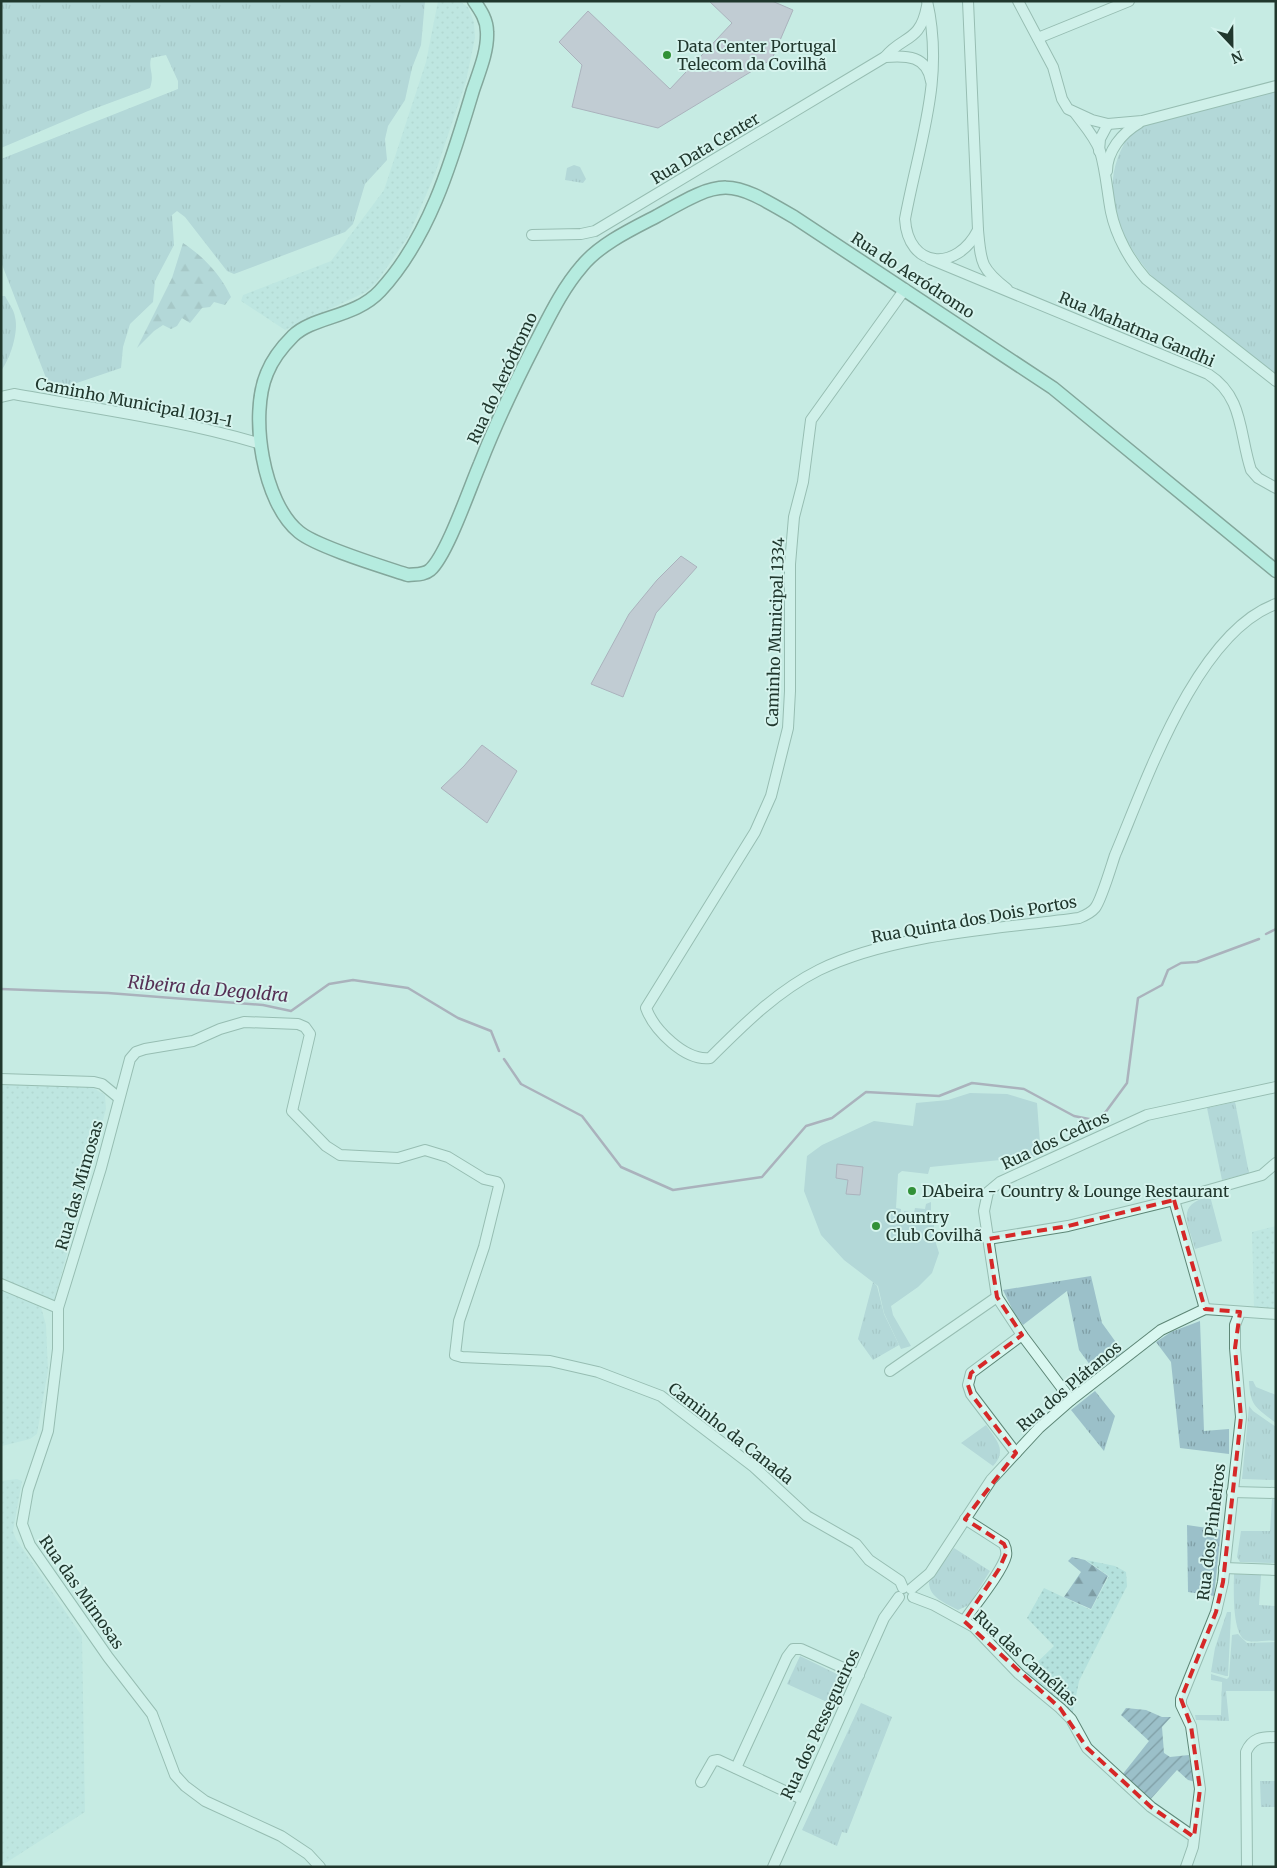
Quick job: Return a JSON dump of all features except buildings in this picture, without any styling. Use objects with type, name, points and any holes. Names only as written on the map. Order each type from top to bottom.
[{"type":"main road","name":"Rua do Aeródromo","points":[[474,1],[486,22],[488,30],[485,49],[462,126],[428,217],[395,272],[370,300],[359,308],[296,334],[276,355],[267,374],[261,400],[262,444],[271,488],[279,510],[301,534],[408,575],[421,574],[430,570],[448,540],[512,388],[564,289],[583,264],[639,225],[702,191],[733,186],[757,195],[794,217],[1053,388],[1244,547],[1276,571]]},
{"type":"street","name":"Rua Mahatma Gandhi","points":[[968,1],[980,258],[985,269],[1010,291]]},
{"type":"street","points":[[1018,1],[1053,67],[1062,98],[1068,109],[1092,120],[1108,124],[1142,121],[1276,86]]},
{"type":"street","points":[[1038,38],[1129,1]]},
{"type":"street","name":"Rua Mahatma Gandhi","points":[[927,2],[934,29],[933,90],[905,219],[906,233],[912,245],[927,258],[1208,374],[1227,390],[1236,407],[1251,470],[1258,478],[1276,488]]},
{"type":"street","name":"Rua Data Center","points":[[532,235],[581,234],[595,231],[885,57],[917,31],[925,17],[927,2]]},
{"type":"street","points":[[885,57],[904,55],[918,59],[925,64],[930,72],[933,90]]},
{"type":"street","points":[[1075,113],[1090,132],[1099,150],[1107,178]]},
{"type":"street","points":[[1142,121],[1124,134],[1112,151],[1107,164],[1111,213],[1135,266],[1153,284],[1276,381]]},
{"type":"street","points":[[1099,150],[1100,139],[1108,124]]},
{"type":"street","points":[[1108,124],[1113,139],[1112,151]]},
{"type":"street","points":[[927,258],[945,258],[962,253],[978,230]]},
{"type":"street","name":"Caminho Municipal 1334","points":[[707,1058],[687,1052],[670,1042],[658,1030],[646,1008],[755,832],[771,796],[788,728],[790,691],[790,564],[794,517],[803,482],[811,420],[905,289]]},
{"type":"street","name":"Caminho Municipal 1031-1","points":[[1,397],[14,394],[198,426],[262,444]]},
{"type":"street","name":"Rua Quinta dos Dois Portos","points":[[707,1058],[788,989],[818,971],[848,958],[885,947],[1079,918],[1089,913],[1096,907],[1146,783],[1182,702],[1227,638],[1260,609],[1276,604]]},
{"type":"street","name":"Caminho da Canada","points":[[119,1098],[130,1059],[136,1052],[193,1041],[220,1029],[244,1022],[298,1024],[306,1028],[310,1034],[292,1112],[326,1146],[344,1156],[398,1158],[425,1150],[448,1157],[484,1179],[497,1182],[499,1186],[484,1247],[459,1321],[455,1355],[550,1362],[616,1378],[662,1396],[754,1467],[807,1516],[856,1544],[869,1560],[900,1580],[907,1593]]},
{"type":"street","points":[[1,1079],[94,1082],[102,1084],[119,1098]]},
{"type":"street","name":"Rua dos Cedros","points":[[1071,1400],[1022,1335],[997,1297],[984,1211],[986,1198],[991,1188],[1000,1182],[1147,1115],[1275,1091]]},
{"type":"street","name":"Rua das Mimosas","points":[[119,1098],[101,1168],[58,1308],[58,1349],[48,1431],[28,1490],[22,1524],[25,1536],[108,1657],[152,1714],[175,1775],[185,1786],[205,1801],[281,1836],[308,1854],[320,1867]]},
{"type":"street","points":[[988,1239],[1068,1226],[1174,1200],[1262,1175],[1276,1163]]},
{"type":"street","points":[[1174,1200],[1205,1309],[1276,1314]]},
{"type":"street","points":[[1,1284],[58,1308]]},
{"type":"street","points":[[890,1372],[997,1297]]},
{"type":"street","name":"Rua dos Plátanos","points":[[907,1593],[930,1572],[992,1480],[1016,1453],[1071,1400],[1161,1330],[1205,1309]]},
{"type":"street","name":"Rua dos Pinheiros","points":[[1186,1867],[1193,1847],[1200,1789],[1191,1726],[1181,1705],[1181,1699],[1216,1612],[1224,1568],[1241,1417],[1235,1348],[1235,1325],[1240,1312]]},
{"type":"street","points":[[1016,1453],[971,1394],[968,1385],[971,1373],[1022,1335]]},
{"type":"street","points":[[1232,1492],[1276,1494]]},
{"type":"street","points":[[964,1621],[1006,1558],[1007,1551],[1004,1544],[965,1519]]},
{"type":"street","points":[[1224,1568],[1276,1570]]},
{"type":"street","name":"Rua das Camélias","points":[[907,1593],[974,1626],[1019,1674],[1071,1719],[1087,1748],[1151,1807],[1194,1837]]},
{"type":"street","name":"Rua dos Pessegueiros","points":[[773,1867],[884,1618],[907,1593]]},
{"type":"street","points":[[736,1768],[787,1657],[793,1649],[801,1649],[859,1675]]},
{"type":"street","points":[[1247,1867],[1246,1752],[1249,1744],[1254,1740],[1261,1737],[1276,1737]]},
{"type":"street","points":[[701,1782],[713,1761],[718,1760],[802,1799]]},
{"type":"highlighted area","points":[[1174,1200],[1205,1309],[1240,1312],[1235,1348],[1241,1417],[1223,1582],[1216,1612],[1181,1699],[1191,1726],[1200,1789],[1194,1837],[1151,1807],[1087,1748],[1060,1708],[964,1621],[999,1569],[1007,1551],[1004,1544],[965,1519],[1016,1453],[971,1394],[968,1385],[971,1373],[1022,1335],[997,1297],[988,1239],[1068,1226]]},
{"type":"shaded area","points":[[438,1],[459,1],[468,7],[474,22],[475,38],[466,81],[435,174],[408,237],[376,283],[366,292],[285,330],[241,301],[243,295],[331,261],[384,190],[426,62]]},
{"type":"shaded area","points":[[709,1],[772,1],[793,10],[772,59],[658,128],[572,107],[582,65],[559,42],[588,11],[670,89],[732,23]]},
{"type":"shaded area","points":[[681,556],[697,567],[656,613],[623,697],[591,684],[629,614],[657,580]]},
{"type":"shaded area","points":[[482,745],[517,771],[487,823],[441,788]]},
{"type":"shaded area","points":[[1,1084],[87,1084],[105,1095],[106,1109],[54,1302],[1,1281]]},
{"type":"shaded area","points":[[837,1164],[863,1167],[860,1195],[846,1194],[848,1180],[836,1178]]},
{"type":"shaded area","points":[[1276,1226],[1276,1310],[1254,1308],[1252,1232]]},
{"type":"shaded area","points":[[1,1290],[41,1307],[46,1325],[48,1370],[37,1434],[30,1439],[2,1446]]},
{"type":"shaded area","points":[[17,1479],[22,1481],[13,1531],[16,1539],[82,1636],[85,1812],[1,1866],[1,1481]]},
{"type":"shaded area","points":[[1086,1560],[1115,1566],[1126,1572],[1127,1586],[1079,1681],[1072,1716],[1024,1675],[1054,1646],[1027,1618],[1044,1588],[1091,1610],[1109,1576]]},
{"type":"green space","points":[[1,1],[425,1],[421,45],[412,68],[405,100],[388,126],[385,139],[387,160],[365,184],[353,224],[345,232],[234,274],[227,271],[185,217],[177,211],[172,215],[174,245],[155,281],[153,302],[130,324],[123,347],[121,368],[56,390],[48,383],[1,262],[1,159],[178,89],[178,81],[166,55],[151,58],[152,79],[150,88],[88,111],[1,148]]},
{"type":"green space","points":[[1276,90],[1276,375],[1149,273],[1124,235],[1113,199],[1113,181],[1116,163],[1123,145],[1135,127]]},
{"type":"green space","points":[[574,165],[580,167],[586,179],[583,183],[565,180],[567,168]]},
{"type":"green space","points":[[183,243],[211,267],[231,297],[225,305],[214,302],[210,307],[202,308],[190,323],[182,318],[177,326],[171,329],[163,325],[137,348],[172,278]]},
{"type":"green space","points":[[1,296],[5,296],[11,306],[16,330],[8,360],[1,371]]},
{"type":"green space","name":"Country Club Covilhã","points":[[970,1093],[1007,1094],[1037,1103],[1041,1156],[930,1167],[928,1174],[902,1171],[898,1174],[896,1208],[901,1209],[900,1217],[904,1217],[904,1211],[914,1213],[915,1208],[925,1209],[926,1204],[931,1202],[931,1213],[934,1213],[934,1237],[939,1253],[932,1273],[918,1287],[891,1306],[893,1315],[911,1346],[901,1349],[884,1313],[878,1286],[844,1260],[821,1235],[804,1191],[807,1156],[822,1145],[874,1121],[913,1126],[916,1103],[948,1100]]},
{"type":"green space","points":[[1235,1102],[1249,1173],[1222,1180],[1207,1108]]},
{"type":"green space","points":[[1210,1196],[1222,1241],[1195,1249],[1187,1223],[1188,1210],[1192,1204]]},
{"type":"green space","points":[[1091,1276],[1102,1323],[1123,1352],[1096,1373],[1079,1350],[1067,1291],[1023,1325],[1014,1313],[1003,1290]]},
{"type":"green space","points":[[873,1282],[877,1286],[884,1314],[899,1345],[873,1360],[858,1339]]},
{"type":"green space","points":[[1200,1321],[1204,1431],[1229,1429],[1229,1454],[1180,1448],[1171,1362],[1156,1342],[1171,1332]]},
{"type":"green space","points":[[1249,1381],[1253,1381],[1256,1387],[1276,1395],[1276,1423],[1253,1402]]},
{"type":"green space","points":[[1095,1391],[1115,1416],[1104,1451],[1071,1410]]},
{"type":"green space","points":[[1249,1406],[1276,1427],[1276,1480],[1242,1479]]},
{"type":"green space","points":[[986,1425],[997,1440],[1000,1450],[1000,1455],[993,1466],[961,1443]]},
{"type":"green space","points":[[1272,1499],[1276,1499],[1276,1563],[1240,1562],[1237,1557],[1241,1531],[1270,1531]]},
{"type":"green space","points":[[1187,1525],[1221,1530],[1214,1596],[1188,1592]]},
{"type":"green space","points":[[954,1548],[990,1571],[969,1605],[958,1610],[935,1596],[929,1582]]},
{"type":"green space","points":[[1072,1557],[1085,1560],[1108,1576],[1091,1609],[1064,1597],[1081,1572],[1068,1561]]},
{"type":"green space","points":[[1234,1574],[1261,1575],[1259,1605],[1276,1606],[1276,1641],[1248,1641],[1243,1638],[1236,1622]]},
{"type":"green space","points":[[1227,1612],[1231,1612],[1231,1615],[1228,1676],[1226,1676],[1211,1672],[1215,1648]]},
{"type":"green space","points":[[1238,1634],[1247,1643],[1276,1642],[1276,1691],[1226,1691],[1229,1721],[1196,1720],[1195,1715],[1221,1715],[1222,1682],[1211,1680],[1211,1674],[1227,1679],[1229,1677],[1232,1635]]},
{"type":"green space","points":[[800,1656],[847,1679],[836,1706],[787,1684]]},
{"type":"green space","points":[[861,1703],[892,1717],[847,1833],[842,1832],[837,1846],[802,1830]]},
{"type":"green space","points":[[1126,1708],[1146,1710],[1162,1717],[1171,1717],[1162,1727],[1164,1753],[1170,1757],[1189,1755],[1190,1763],[1193,1764],[1196,1782],[1188,1780],[1177,1770],[1149,1801],[1122,1775],[1149,1741],[1121,1715]]},
{"type":"green space","points":[[1260,1781],[1276,1781],[1276,1807],[1261,1807]]},
{"type":"waterway","name":"Ribeira da Degoldra","points":[[1266,934],[1276,929]]},
{"type":"waterway","name":"Ribeira da Degoldra","points":[[504,1059],[521,1084],[582,1116],[621,1167],[673,1190],[762,1177],[806,1126],[832,1118],[866,1092],[939,1096],[972,1083],[1024,1089],[1074,1116],[1099,1121],[1127,1083],[1138,998],[1162,985],[1168,970],[1181,963],[1197,962],[1259,939]]},
{"type":"waterway","name":"Ribeira da Degoldra","points":[[1,989],[108,993],[263,1005],[291,1011],[329,984],[353,980],[408,988],[458,1018],[491,1031],[499,1051]]},
{"type":"place","name":"Data Center Portugal Telecom da Covilhã","points":[[667,55]]},
{"type":"place","name":"DAbeira - Country & Lounge Restaurant","points":[[912,1191]]},
{"type":"place","name":"Country Club Covilhã","points":[[876,1226]]}]
